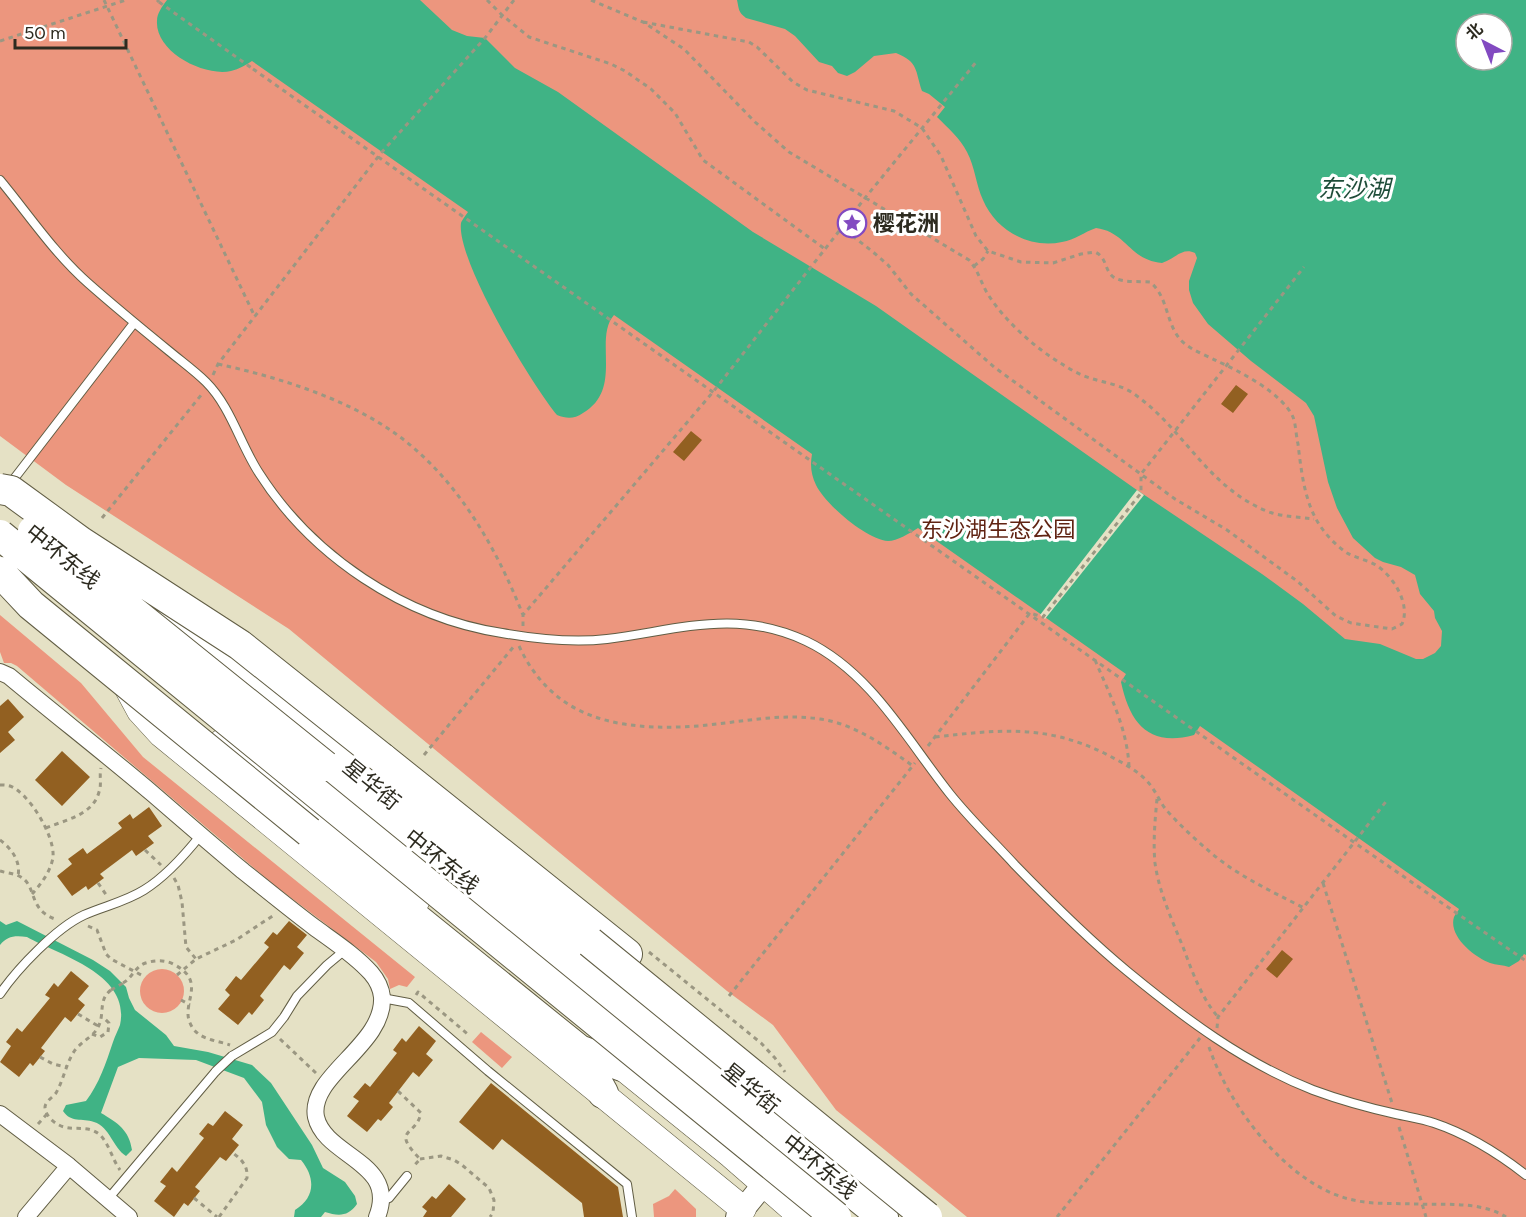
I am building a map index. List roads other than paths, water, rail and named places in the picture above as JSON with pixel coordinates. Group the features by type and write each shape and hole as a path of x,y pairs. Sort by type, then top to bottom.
{"highway":[{"path":"0,496 11,491 81,542 240,645 749,1053 778,1090 806,1132"},
{"name":"中环东线","path":"0,496 884,1217"},
{"name":"中环东线","path":"0,536 836,1217"},
{"path":"0,572 31,605 579,1050 622,1066"},
{"path":"314,738 360,755 927,1217"},
{"path":"579,1050 603,1093"}],"main road":[{"name":"星华街","path":"0,496 157,611 806,1132 908,1217"},
{"path":"0,560 731,1155 802,1217"},
{"path":"105,647 140,711 161,734 603,1093 740,1213 763,1185"}],"street":[{"path":"0,672 9,676 153,794 200,836 345,950 376,980 382,998 377,1022 320,1092 315,1110 324,1133 378,1183 379,1209"},
{"path":"0,1114 69,1166 129,1217"},
{"path":"26,1217 69,1166"}],"lane":[{"path":"0,180 68,264 209,385 229,414 257,470 278,501 302,528 339,561 377,587 467,626 523,636 573,641 608,639 690,624 744,623 780,631 809,642 854,675 878,698 949,793 1085,936 1216,1039 1273,1072 1314,1090 1451,1130 1487,1149 1526,1175"},
{"path":"0,496 134,323"},
{"path":"0,994 26,961 54,937 84,915 129,899 146,889 168,871 200,836"},
{"path":"108,1199 216,1071 240,1050 272,1032 312,979 345,950"},
{"path":"382,998 409,1003 627,1185 632,1217"},
{"path":"379,1209 407,1176"}],"water":[{"name":"东沙湖","path":"167,0 420,0 452,30 467,36 485,38 515,68 558,92 753,232 876,306 1134,488 1262,574 1345,639 1380,644 1416,659 1423,659 1435,653 1441,646 1442,631 1434,611 1420,594 1415,575 1401,567 1375,558 1353,538 1337,508 1328,482 1314,416 1306,403 1251,361 1208,324 1193,303 1189,281 1197,258 1195,253 1182,252 1162,263 1151,261 1135,252 1115,235 1096,228 1062,242 1038,243 1015,235 996,221 989,211 967,152 937,117 945,107 922,91 915,68 909,60 896,53 874,56 847,76 838,73 832,66 819,62 795,36 785,29 746,18 740,12 737,0 1526,0 1526,955 1524,954 1519,961 1509,967 1490,963 1477,956 1464,945 1455,931 1454,917 1459,909 1200,726 1194,735 1178,738 1165,738 1144,729 1130,710 1125,697 1121,682 1126,674 918,528 888,541 858,528 828,502 816,485 812,474 812,454 614,315 608,325 606,337 605,378 602,391 595,403 580,415 570,418 557,415 514,351 470,264 463,241 461,223 468,212 252,61 234,70 220,72 195,66 183,60 172,52 158,32 157,18"},
{"path":"0,921 6,925 17,921 110,971 126,987 135,1010 166,1035 174,1046 208,1052 252,1065 271,1083 312,1145 323,1168 345,1182 355,1196 357,1204 354,1208 342,1214 325,1212 321,1217 294,1217 295,1210 310,1194 311,1181 306,1167 301,1160 289,1159 277,1147 266,1125 262,1102 244,1078 196,1060 139,1058 118,1067 101,1113 117,1124 128,1137 132,1150 126,1156 104,1128 94,1122 73,1119 66,1115 63,1111 66,1105 86,1101 91,1094 120,1025 121,1007 115,992 104,980 74,960 27,937 12,937 0,945"}],"place":[{"name":"樱花洲","path":"852,223"}],"park label":[{"name":"东沙湖生态公园","path":"998,529"}]}
